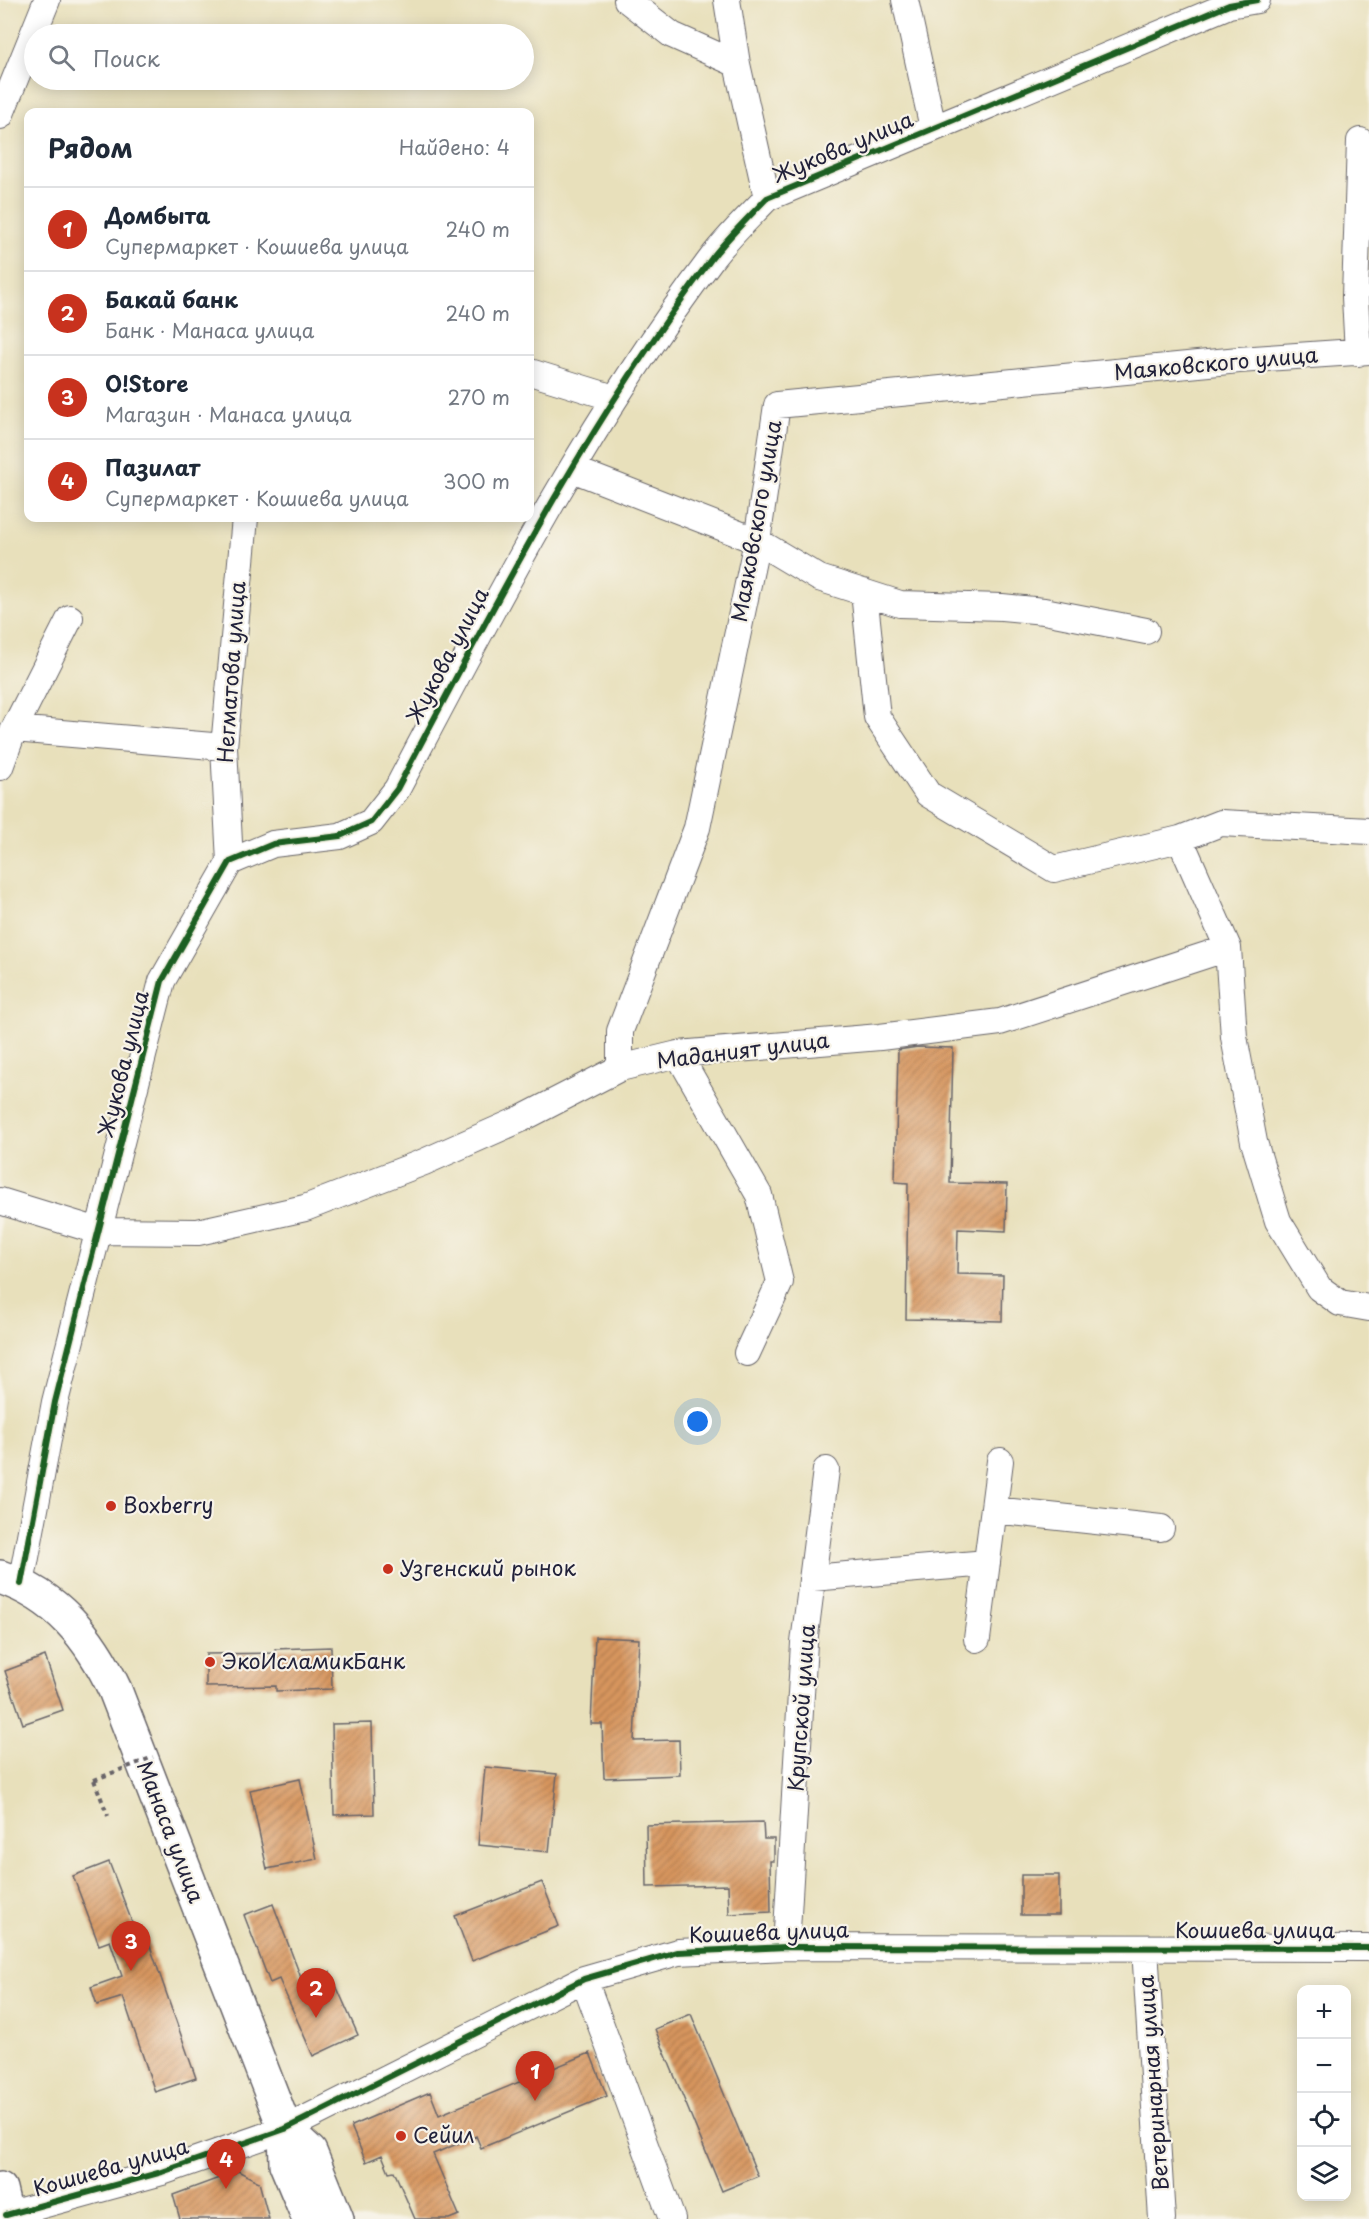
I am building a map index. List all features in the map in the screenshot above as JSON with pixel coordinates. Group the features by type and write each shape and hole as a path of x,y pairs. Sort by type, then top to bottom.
{"main road":[{"name":"Манаса улица","path":"11,1580 76,1625 99,1657 115,1689 285,2129 286,2164 309,2219"},
{"name":"Манаса улица","path":"285,2129 310,2152 337,2219"}],"street":[{"path":"37,24 47,0"},
{"path":"627,0 672,35 737,64"},
{"path":"727,0 737,64 766,198"},
{"path":"905,0 933,128"},
{"name":"Жукова улица","path":"11,1580 162,981 230,862 273,844 340,836 371,822 397,789 515,565 614,398 713,257 766,198 1229,5 1257,0"},
{"path":"0,116 24,57"},
{"path":"1360,141 1355,297 1364,352"},
{"name":"Маяковского улица","path":"620,1068 620,1031 697,828 758,541 777,405 1239,360 1364,352"},
{"path":"534,373 614,398"},
{"path":"572,469 758,541 819,578 900,604 1002,607 1044,612 1146,632"},
{"name":"Негматова улица","path":"230,862 224,747 244,522"},
{"path":"864,592 877,717 928,794 1054,869 1180,839 1221,824 1369,831"},
{"path":"0,767 14,729 70,618"},
{"path":"14,729 224,747"},
{"path":"1180,839 1228,948 1234,1037 1254,1142 1278,1221 1319,1288 1340,1303 1369,1308"},
{"name":"Маданият улица","path":"98,1231 198,1232 305,1208 489,1134 620,1068 678,1054 880,1037 1000,1022 1228,948"},
{"path":"678,1054 759,1195 780,1282 747,1353"},
{"path":"0,1201 98,1231"},
{"path":"977,1639 1000,1461"},
{"name":"Крупской улица","path":"786,1947 804,1643 826,1470"},
{"path":"994,1510 1161,1528"},
{"path":"812,1578 987,1563"},
{"name":"Кошиева улица","path":"5,2208 162,2172 285,2129 584,1979 678,1952 786,1947 1369,1948"},
{"name":"Ветеринарная улица","path":"1145,1948 1162,2219"},
{"path":"584,1979 672,2219"}],"path":[{"path":"108,1816 94,1780 153,1757"}],"building":[{"path":"918,1047 953,1048 950,1183 1007,1184 1006,1231 958,1229 957,1274 1003,1275 1002,1321 906,1319 908,1183 895,1182 898,1050"},
{"path":"595,1637 639,1639 634,1741 679,1740 680,1775 604,1778 602,1724 591,1724"},
{"path":"331,1647 332,1689 276,1691 276,1686 206,1687 206,1654 275,1653 275,1649"},
{"path":"45,1656 63,1710 23,1724 5,1671"},
{"path":"372,1723 374,1814 334,1815 332,1724"},
{"path":"485,1767 557,1774 549,1852 478,1845"},
{"path":"300,1779 317,1859 267,1869 250,1790"},
{"path":"763,1822 764,1839 774,1839 774,1861 770,1861 771,1912 729,1914 728,1885 647,1887 646,1825"},
{"path":"109,1862 137,1935 145,1932 196,2078 155,2092 123,1997 97,2005 91,1987 122,1976 110,1941 99,1945 73,1876"},
{"path":"1021,1875 1059,1875 1059,1915 1021,1915"},
{"path":"542,1882 559,1926 472,1961 455,1916"},
{"path":"273,1904 303,1983 330,1972 358,2035 313,2056 279,1979 270,1983 244,1915"},
{"path":"691,2014 758,2176 722,2191 655,2029"},
{"path":"590,2053 607,2096 481,2148 476,2136 433,2154 459,2215 449,2219 415,2219 394,2171 389,2172 382,2155 366,2162 351,2126 430,2092 439,2115"},
{"path":"238,2171 259,2182 269,2219 180,2219 173,2195"}],"cycle path":[{"path":"21,1584 55,1402 162,981 230,862 273,844 340,836 371,822 397,789 544,517 624,385 712,258 767,198 1229,5 1257,0"},
{"path":"6,2215 162,2172 285,2129 584,1979 678,1952 786,1947 1369,1948"}],"place":[{"name":"Boxberry","path":"111,1506"},
{"name":"Узгенский рынок","path":"388,1569"},
{"name":"ЭкоИсламикБанк","path":"210,1662"},
{"name":"O!Store","path":"131,1971"},
{"name":"Бакай банк","path":"316,2018"},
{"name":"Домбыта","path":"535,2101"},
{"name":"Сейил","path":"401,2136"},
{"name":"Пазилат","path":"226,2189"}]}
